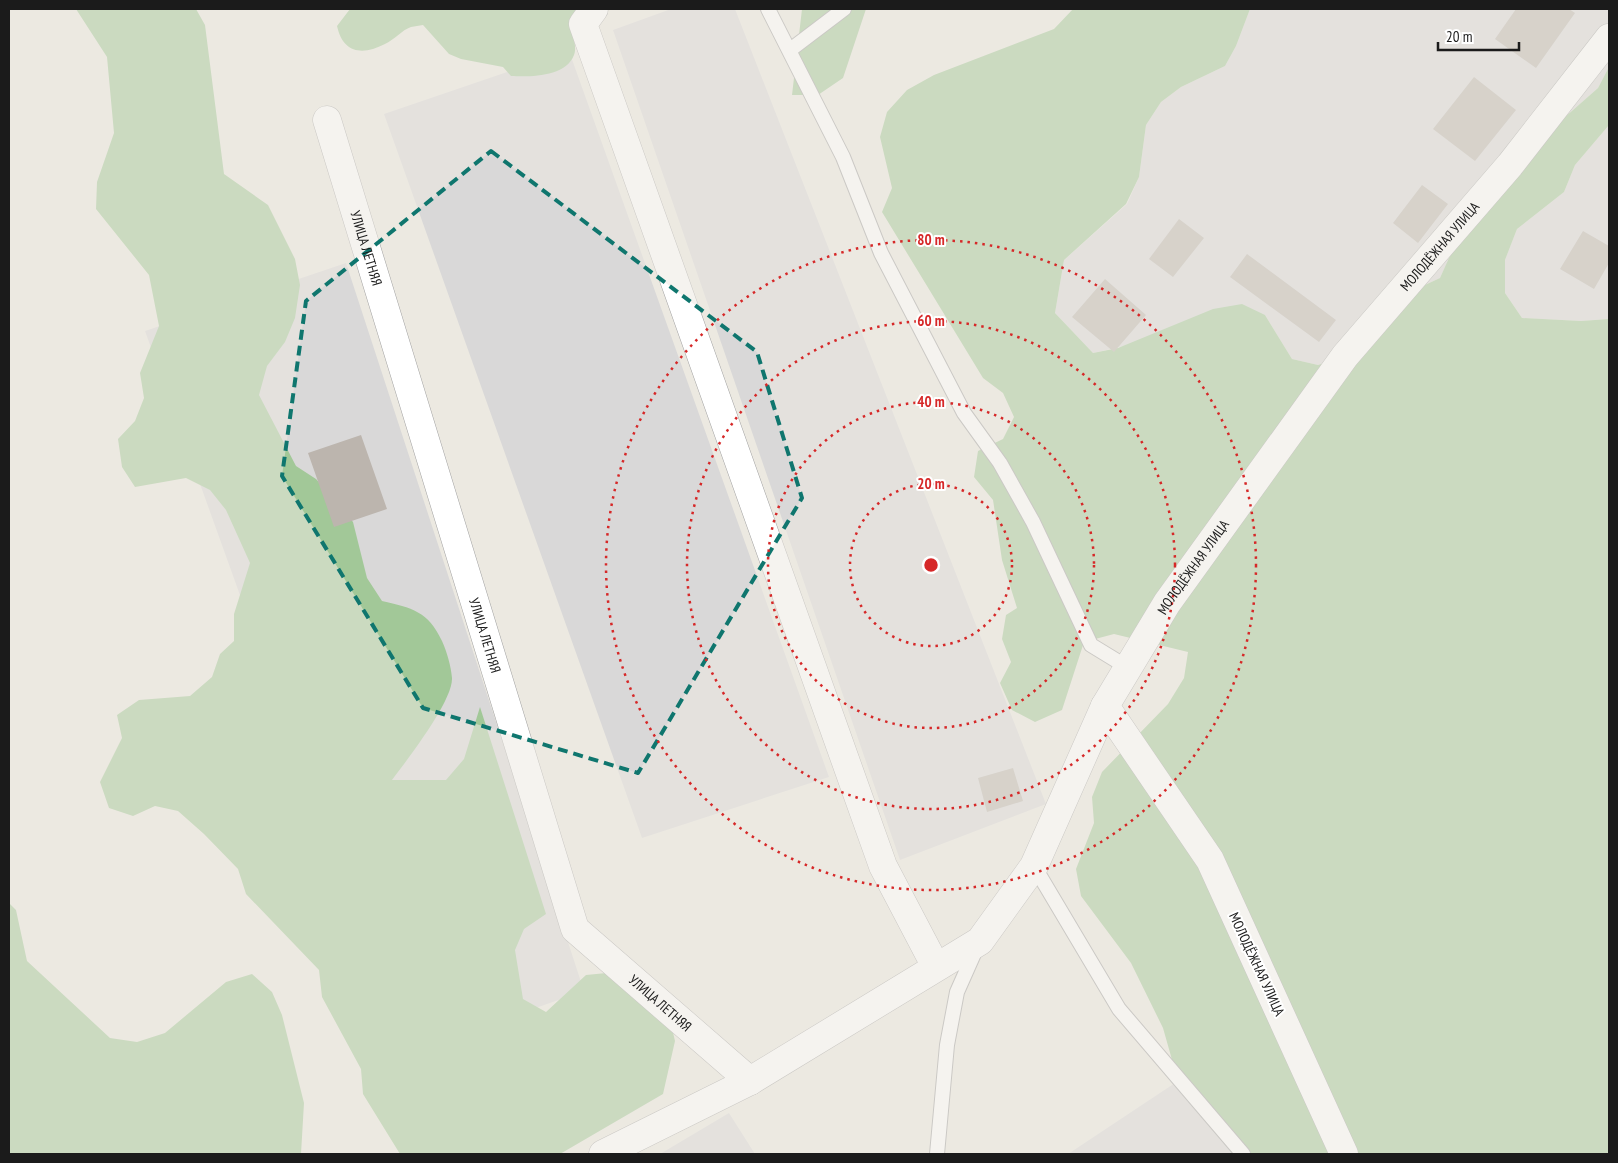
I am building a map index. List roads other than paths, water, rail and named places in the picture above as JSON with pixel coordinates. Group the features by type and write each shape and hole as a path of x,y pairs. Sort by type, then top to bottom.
{"street":[{"path":"594,9 583,24 883,866 936,967"},
{"name":"МОЛОДЁЖНАЯ УЛИЦА","path":"1344,1154 1210,860 1105,706 1167,603 1345,356 1510,165 1609,38"},
{"name":"УЛИЦА ЛЕТНЯЯ","path":"327,120 574,928 750,1081"},
{"path":"603,1154 750,1081 980,941 1034,866 1105,706"}],"lane":[{"path":"768,9 843,157 881,253 964,413 1000,463 1033,522 1092,645 1127,667"},
{"path":"790,50 844,9"},
{"path":"1034,866 1119,1009 1242,1154"},
{"path":"937,1154 947,1045 957,992 980,941"}]}
